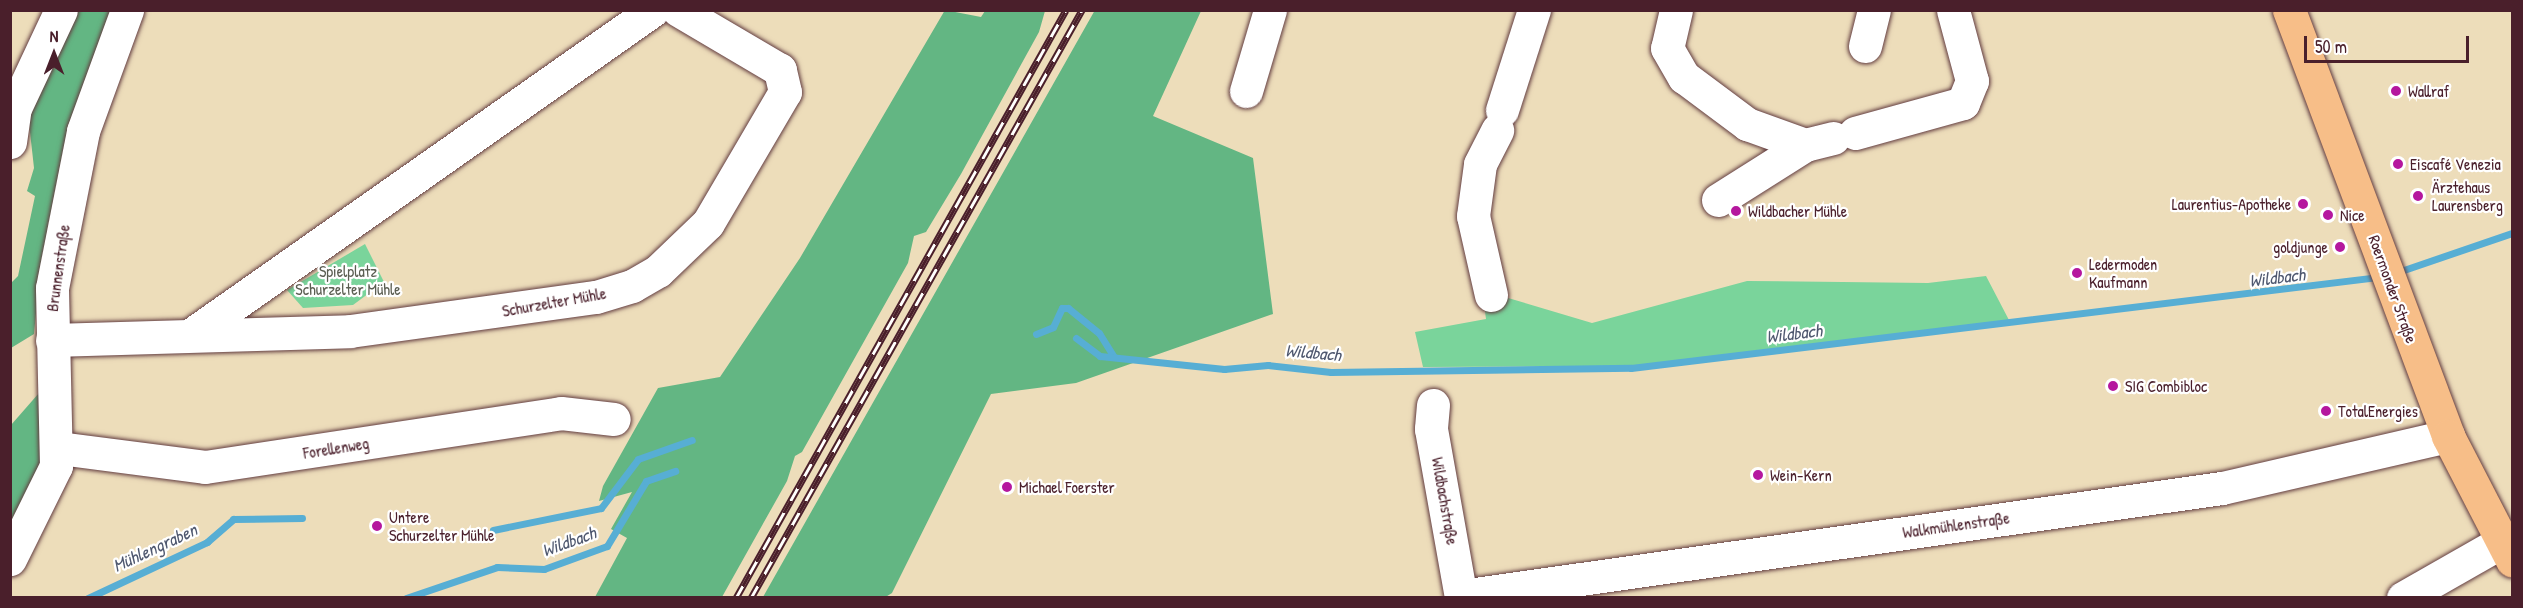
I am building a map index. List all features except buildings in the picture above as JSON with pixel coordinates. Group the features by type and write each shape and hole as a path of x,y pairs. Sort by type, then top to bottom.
{"main road":[{"name":"Roermonder Straße","path":"2289,10 2448,436 2507,551"}],"street":[{"path":"10,142 15,108 61,10"},
{"name":"Brunnenstraße","path":"10,559 47,492 59,447 52,340 52,288 83,131 127,10"},
{"path":"192,334 652,10"},
{"name":"Schurzelter Mühle","path":"52,340 350,331 489,314 596,297 658,271 708,223 785,92 780,70 678,10"},
{"path":"1246,91 1270,10"},
{"path":"1491,295 1473,216 1480,164 1499,120 1534,10"},
{"path":"1676,10 1667,48 1684,77 1747,124 1831,139"},
{"path":"1865,46 1874,10"},
{"path":"1718,200 1831,139 1963,103 1972,81 1953,10"},
{"name":"Wildbachstraße","path":"1433,405 1431,429 1461,597"},
{"name":"Forellenweg","path":"59,447 205,467 561,413 614,420"},
{"name":"Walkmühlenstraße","path":"1461,597 2222,488 2448,436"},
{"path":"2403,597 2507,551"}],"green space":[{"path":"945,10 981,17 985,11 1045,11 1039,32 961,174 926,232 914,236 908,263 802,452 795,456 787,481 722,597 595,597 627,538 611,529 632,492 599,501 603,486 658,388 720,377 800,258"},
{"path":"1095,10 1201,11 1153,116 1253,158 1273,314 1076,383 991,394 892,593 884,598 763,597"},
{"path":"68,11 114,11 38,292 34,334 11,348 11,283 18,276 35,196 27,191 34,168 27,105"},
{"name":"Spielplatz Schurzelter Mühle","path":"365,244 384,282 353,305 303,308 287,290"},
{"path":"1986,276 2010,322 1630,366 1423,367 1415,332 1486,319 1483,297 1498,295 1592,323 1747,281 1928,283"},
{"path":"39,393 41,463 11,528 11,425"}],"waterway":[{"name":"Wildbach","path":"2395,273 2512,233"},
{"name":"Wildbach","path":"1076,338 1100,356 1224,369 1268,365 1331,372 1631,368 2379,277"},
{"name":"Mühlengraben","path":"1036,334 1053,327 1062,308 1068,308 1099,333 1114,357"},
{"name":"Mühlengraben","path":"493,530 601,508 638,459 692,440"},
{"name":"Wildbach","path":"406,598 497,567 544,569 607,546 646,481 675,471"},
{"name":"Mühlengraben","path":"88,598 207,542 233,519 302,518"}],"railway":[{"path":"736,598 1066,10"},
{"path":"751,598 1082,10"}],"place":[{"name":"Wallraf","path":"2396,91"},
{"name":"Eiscafé Venezia","path":"2398,164"},
{"name":"Ärztehaus Laurensberg","path":"2418,196"},
{"name":"Laurentius-Apotheke","path":"2303,204"},
{"name":"Wildbacher Mühle","path":"1736,211"},
{"name":"Nice","path":"2328,215"},
{"name":"goldjunge","path":"2340,247"},
{"name":"Ledermoden Kaufmann","path":"2077,273"},
{"name":"SIG Combibloc","path":"2113,386"},
{"name":"TotalEnergies","path":"2326,411"},
{"name":"Wein-Kern","path":"1758,475"},
{"name":"Michael Foerster","path":"1007,487"},
{"name":"Untere Schurzelter Mühle","path":"377,526"}]}
